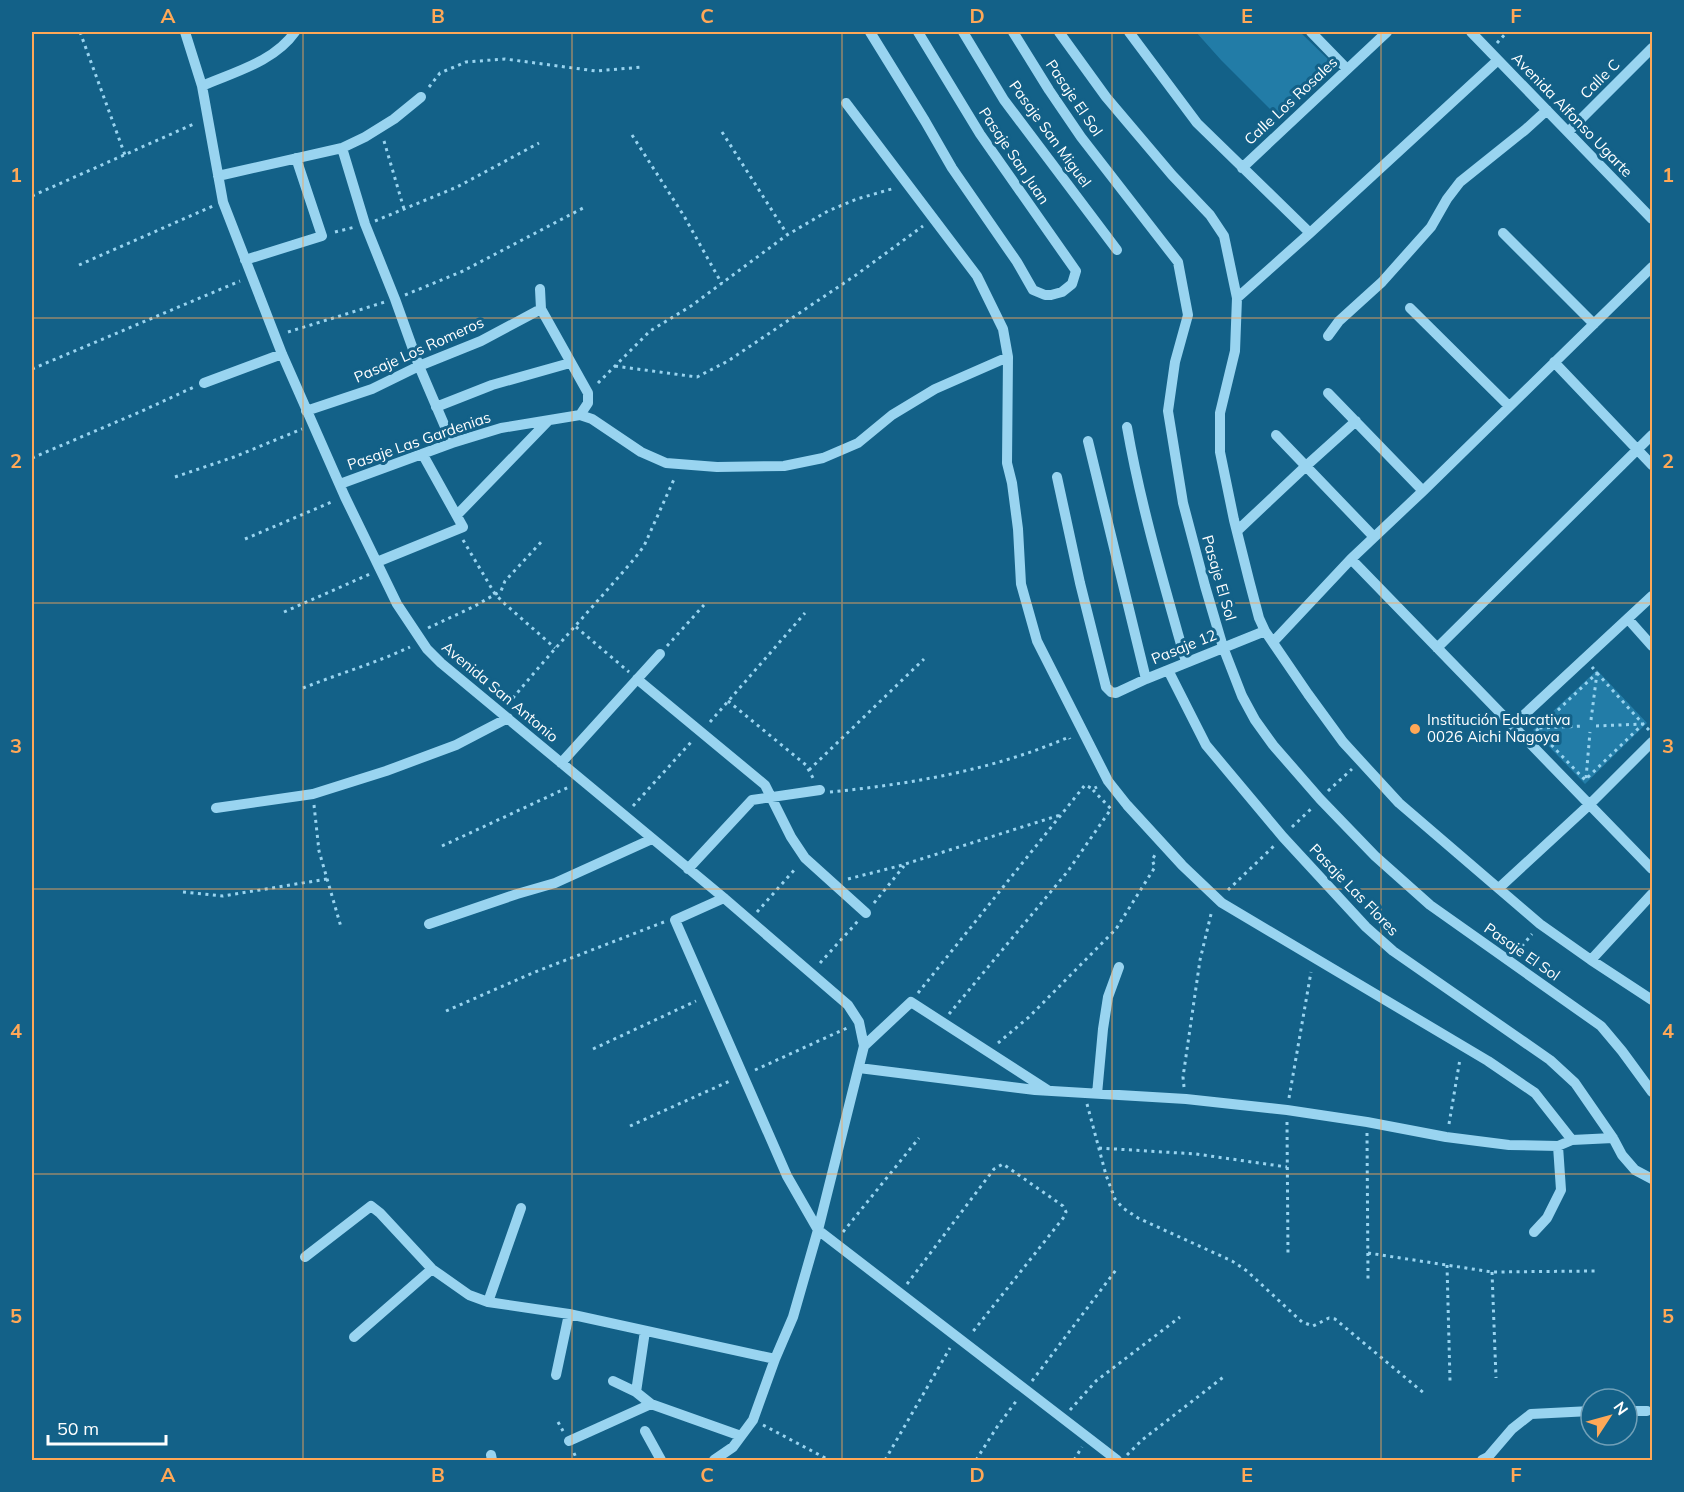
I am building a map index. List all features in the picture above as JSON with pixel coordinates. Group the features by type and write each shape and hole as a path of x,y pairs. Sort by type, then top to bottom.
{"street":[{"name":"Avenida San Antonio","path":"185,32 202,86 223,202 274,336 312,425 378,566 397,604 418,637 441,663 724,898 848,1005 859,1022 864,1046"},
{"path":"202,86 264,59 283,46 295,32"},
{"name":"Pasaje San Juan","path":"870,32 952,168 1034,290 1045,295 1062,292 1072,284 1076,271 980,134 918,32"},
{"name":"Pasaje San Miguel","path":"963,32 1010,108 1117,250"},
{"name":"Pasaje El Sol","path":"1013,32 1081,137 1178,262 1188,315 1175,362 1168,411 1183,503 1223,647 1242,696 1256,720 1273,745 1320,799 1375,856 1430,905 1601,1026 1653,1092"},
{"path":"1059,32 1106,97 1172,175 1210,215 1224,236 1238,298 1235,351 1220,413 1220,452 1237,531 1259,618 1265,631 1308,694 1360,762 1399,803 1540,924 1653,1000"},
{"path":"1129,32 1191,117 1310,233"},
{"path":"1311,32 1347,69"},
{"name":"Calle Los Rosales","path":"1242,168 1387,32"},
{"name":"Avenida Alfonso Ugarte","path":"1471,32 1653,219"},
{"name":"Calle C","path":"1568,132 1653,48"},
{"path":"1238,298 1498,60"},
{"path":"218,176 342,147 380,128 422,97"},
{"path":"846,103 977,276 1003,329 1008,357 1007,463 1018,529 1021,584 1037,641 1108,781 1182,865 1222,903 1488,1061 1535,1093 1572,1140"},
{"path":"1328,336 1339,321 1382,282 1431,227 1460,182 1525,130 1546,110"},
{"path":"342,147 365,224 419,366 452,443"},
{"path":"245,260 322,236 296,158"},
{"path":"1503,233 1594,324"},
{"path":"1273,642 1374,537 1653,267"},
{"path":"540,289 541,309 588,393 588,403 580,415 592,419 641,452 666,463 717,467 784,466 823,458 858,443 892,415 935,389 1008,357"},
{"path":"1410,308 1509,406"},
{"name":"Pasaje Los Romeros","path":"306,411 372,389 419,366 481,341 541,309"},
{"path":"204,382 282,354"},
{"path":"1554,362 1653,465"},
{"path":"436,407 492,385 570,363"},
{"path":"1328,393 1423,491"},
{"name":"Pasaje Las Gardenias","path":"340,484 452,443 501,428 580,415"},
{"path":"457,515 548,421"},
{"path":"1237,531 1356,421"},
{"path":"1127,427 1146,519 1186,662"},
{"path":"1276,435 1374,537"},
{"path":"1437,648 1653,435"},
{"path":"1088,441 1146,679"},
{"path":"378,566 460,530 463,525 423,454"},
{"name":"Pasaje 12","path":"1057,477 1106,687 1111,692 1116,693 1265,631"},
{"path":"1351,560 1653,869"},
{"path":"1512,726 1653,597"},
{"path":"1628,619 1653,646"},
{"path":"561,763 660,654"},
{"name":"Pasaje Las Flores","path":"1168,670 1206,745 1282,837 1366,927 1393,951 1550,1060 1575,1083 1622,1155 1635,1170 1653,1179"},
{"path":"637,679 765,785 791,837 805,858 866,913"},
{"path":"216,808 313,794 386,771 456,745 504,715"},
{"path":"1498,888 1589,805 1653,742"},
{"path":"688,869 752,800 820,790"},
{"path":"429,924 555,883 651,839"},
{"path":"1591,960 1653,894"},
{"path":"724,898 675,920 787,1176 818,1230 1117,1461"},
{"path":"1097,1094 1108,997 1119,967"},
{"path":"714,1461 733,1447 753,1420 793,1317 818,1230 864,1046 911,1002 1049,1091"},
{"path":"859,1068 1049,1091 1186,1100 1287,1110 1446,1137 1509,1145 1558,1146 1572,1140 1613,1138"},
{"path":"1534,1232 1547,1218 1561,1190 1558,1146"},
{"path":"305,1257 371,1206 432,1269 469,1295 488,1302 569,1314 776,1359"},
{"path":"488,1302 521,1208"},
{"path":"354,1337 432,1269"},
{"path":"556,1375 569,1314"},
{"path":"636,1392 645,1331"},
{"path":"613,1381 636,1392 651,1404 741,1436"},
{"path":"569,1441 651,1404"},
{"path":"1639,1411 1647,1411"},
{"path":"1482,1461 1512,1429 1531,1414 1579,1412"},
{"path":"645,1431 661,1461"}],"path":[{"path":"80,32 125,155"},
{"path":"422,97 440,73 466,62 505,59 596,71 643,67"},
{"path":"32,196 208,118"},
{"path":"380,128 404,209"},
{"path":"722,132 787,235"},
{"path":"632,135 684,216 722,284"},
{"path":"322,236 365,224 457,187 539,143"},
{"path":"588,393 650,331 691,306 787,235 857,199 908,184"},
{"path":"79,265 223,202"},
{"path":"274,336 395,299 463,271 585,207"},
{"path":"615,366 697,377 728,361 856,275 934,219"},
{"path":"32,369 251,276"},
{"path":"32,458 204,382"},
{"path":"175,477 234,457 312,425"},
{"path":"504,715 555,648 576,627 644,546 681,464"},
{"path":"245,539 345,497"},
{"path":"460,530 495,594 555,648"},
{"path":"303,688 383,659 501,591 505,581 544,539"},
{"path":"284,612 378,566"},
{"path":"660,654 704,605"},
{"path":"624,816 805,613"},
{"path":"576,627 637,679"},
{"path":"809,770 924,659"},
{"path":"1585,659 1653,733"},
{"path":"1591,720 1597,673"},
{"path":"1539,728 1597,673"},
{"path":"728,701 806,765 820,790 827,793 884,787 943,777 1038,750 1069,737 1071,740 1083,733"},
{"path":"1525,714 1539,728 1537,730 1585,780"},
{"path":"1596,726 1643,724"},
{"path":"1585,780 1643,724"},
{"path":"1539,728 1584,726"},
{"path":"1585,780 1590,732"},
{"path":"442,846 582,781"},
{"path":"1093,789 1108,781"},
{"path":"911,1002 1085,785 1093,789 1111,809 1068,871 943,1022"},
{"path":"313,794 320,851 341,927"},
{"path":"832,883 899,866 1061,815"},
{"path":"988,1052 1029,1017 1116,929 1155,867 1152,860 1162,843"},
{"path":"749,920 805,858"},
{"path":"183,892 223,896 327,879"},
{"path":"1186,1100 1183,1077 1200,960 1215,897"},
{"path":"446,1011 535,972 675,920"},
{"path":"1501,957 1518,959 1517,952 1540,924"},
{"path":"1288,1257 1287,1110 1314,958"},
{"path":"593,1049 708,995"},
{"path":"1446,1137 1462,1047"},
{"path":"1084,1093 1106,1175 1115,1199 1123,1208 1138,1218 1232,1261 1247,1271 1302,1322 1313,1326 1329,1318 1335,1319 1425,1394"},
{"path":"1366,1122 1368,1279"},
{"path":"835,1242 919,1138"},
{"path":"1099,1148 1196,1154 1287,1167"},
{"path":"885,1461 961,1339 1064,1217 1066,1212 1063,1206 1003,1164 994,1169 900,1292"},
{"path":"1368,1253 1492,1272 1595,1271"},
{"path":"1447,1264 1450,1381"},
{"path":"976,1461 997,1427 1116,1270"},
{"path":"1492,1272 1496,1378"},
{"path":"1062,1418 1096,1381 1180,1317"},
{"path":"1122,1461 1142,1440 1226,1375"},
{"path":"753,1420 829,1461"}],"shaded area":[{"path":"1196,32 1300,32 1335,66 1280,119"},
{"path":"1597,670 1647,723 1585,784 1533,730"}],"place":[{"name":"Institución Educativa 0026 Aichi Nagoya","path":"1415,729"}]}
